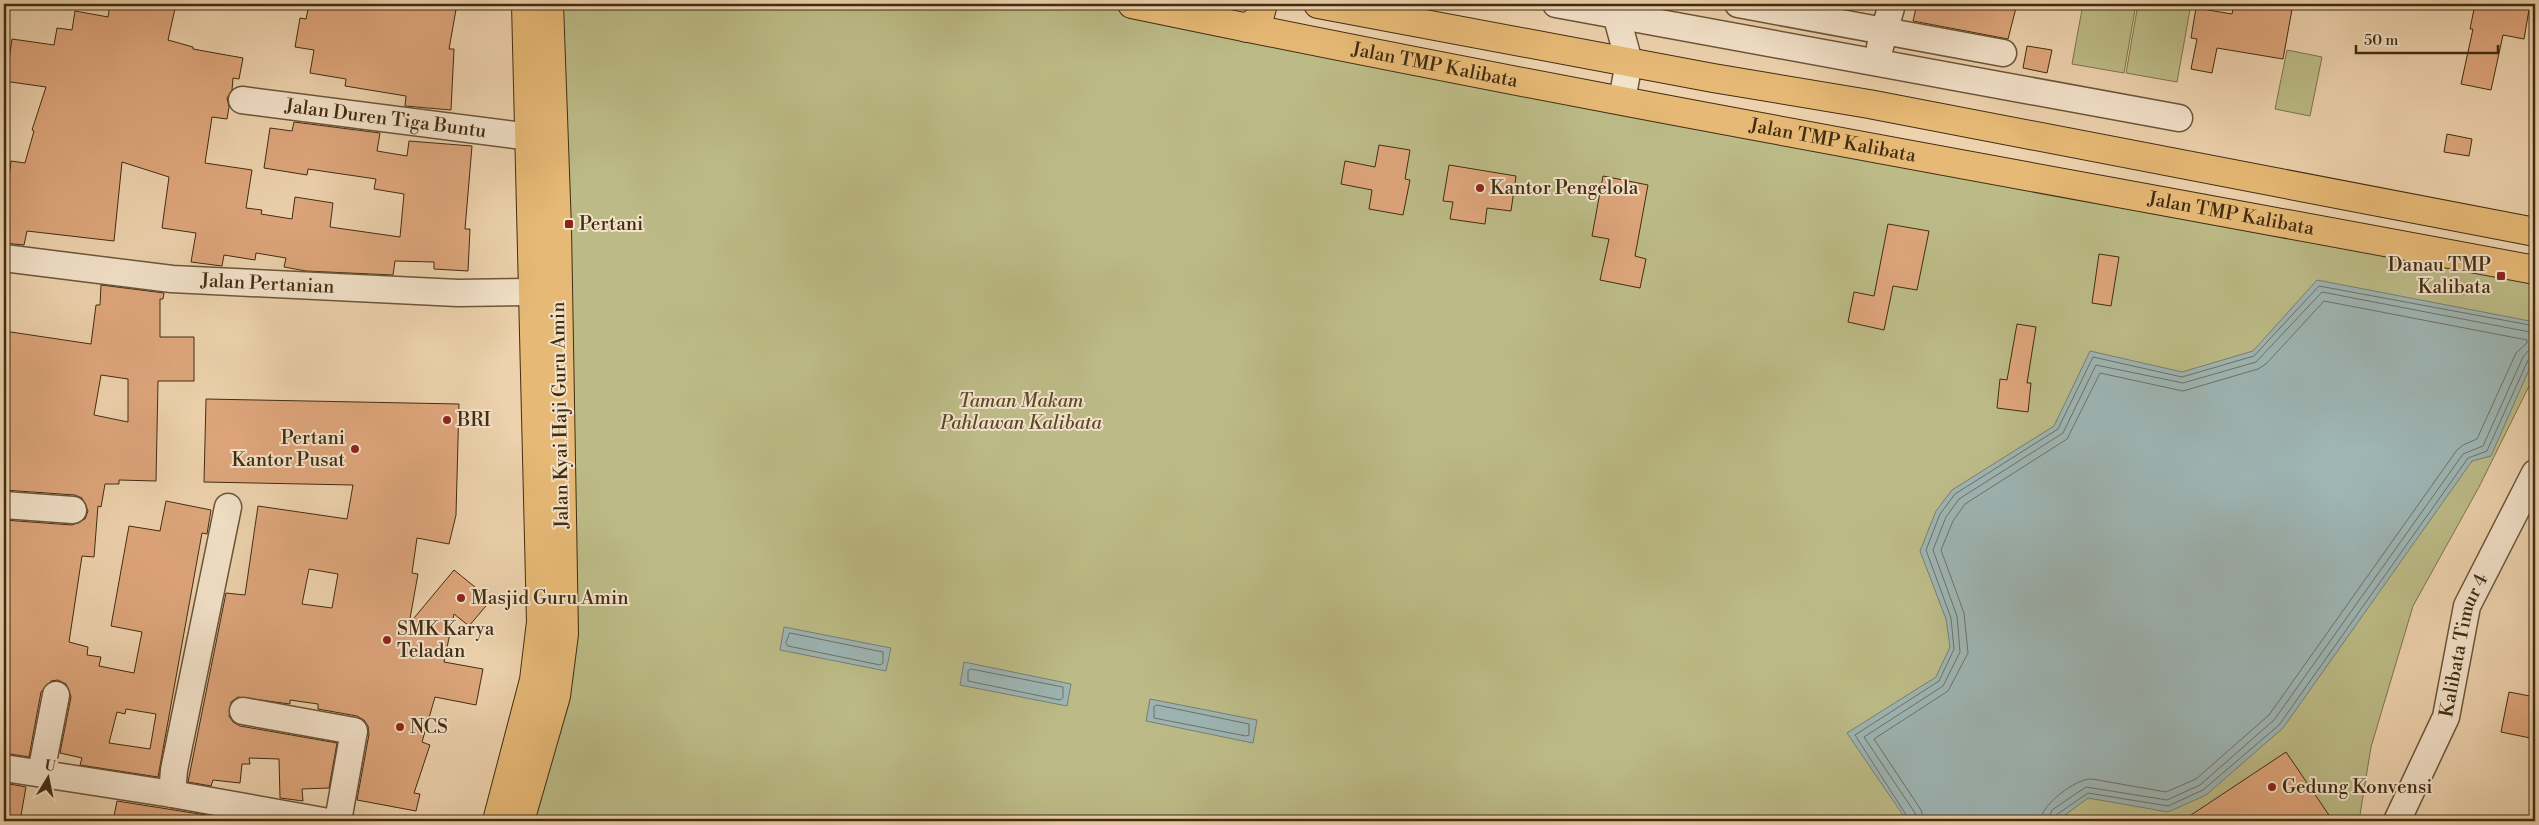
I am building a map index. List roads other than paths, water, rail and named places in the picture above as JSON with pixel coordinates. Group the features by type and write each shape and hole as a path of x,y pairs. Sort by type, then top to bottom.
{"main road":[{"name":"Jalan Kyai Haji Guru Amin","path":"496,821 534,680 540,622 514,292 514,134 526,4"},
{"name":"Jalan Kyai Haji Guru Amin","path":"520,821 556,696 564,634 557,228 549,4"},
{"name":"Jalan TMP Kalibata","path":"1132,4 1622,100 2535,270"},
{"path":"1247,28 1259,19 1263,4"},
{"name":"Jalan TMP Kalibata","path":"1318,4 1713,78 1832,98 2535,232"},
{"path":"1831,139 1819,126 1818,119 1822,106 1832,98"}],"street":[{"path":"1556,4 1617,9 1877,62 2179,118"},
{"path":"1738,4 2003,53"},
{"path":"1877,62 1883,32 1892,4"},
{"path":"1617,9 1629,62 1622,100"},
{"name":"Jalan Duren Tiga Buntu","path":"242,100 514,134"},
{"name":"Jalan Pertanian","path":"4,258 172,279 458,293 514,292"},
{"name":"Kalibata Timur 4","path":"2397,821 2446,717 2467,606 2535,473"},
{"path":"4,506 73,510"},
{"path":"172,794 174,770 228,507"},
{"path":"41,773 56,695"},
{"path":"243,711 354,731 338,821"},
{"path":"4,768 172,794 323,821"}],"water":[{"path":"2317,280 2535,322 2535,356 2491,456 2472,461 2283,728 2206,795 2168,812 2088,798 2057,821 1907,821 1847,733 1936,677 1950,647 1946,619 1920,551 1936,511 1952,490 2054,426 2090,351 2182,372 2253,351"},
{"path":"784,627 891,648 886,671 780,650"},
{"path":"964,662 1071,684 1067,706 960,685"},
{"path":"1150,699 1257,720 1253,743 1146,721"}],"place":[{"name":"Kantor Pengelola","path":"1480,188"},
{"name":"Pertani","path":"569,224"},
{"name":"Danau TMP Kalibata","path":"2501,276"},
{"name":"BRI","path":"447,420"},
{"name":"Pertani Kantor Pusat","path":"355,449"},
{"name":"Masjid Guru Amin","path":"461,598"},
{"name":"SMK Karya Teladan","path":"387,640"},
{"name":"NCS","path":"400,727"},
{"name":"Gedung Konvensi","path":"2272,787"}],"park label":[{"name":"Taman Makam Pahlawan Kalibata","path":"1021,412"}]}
